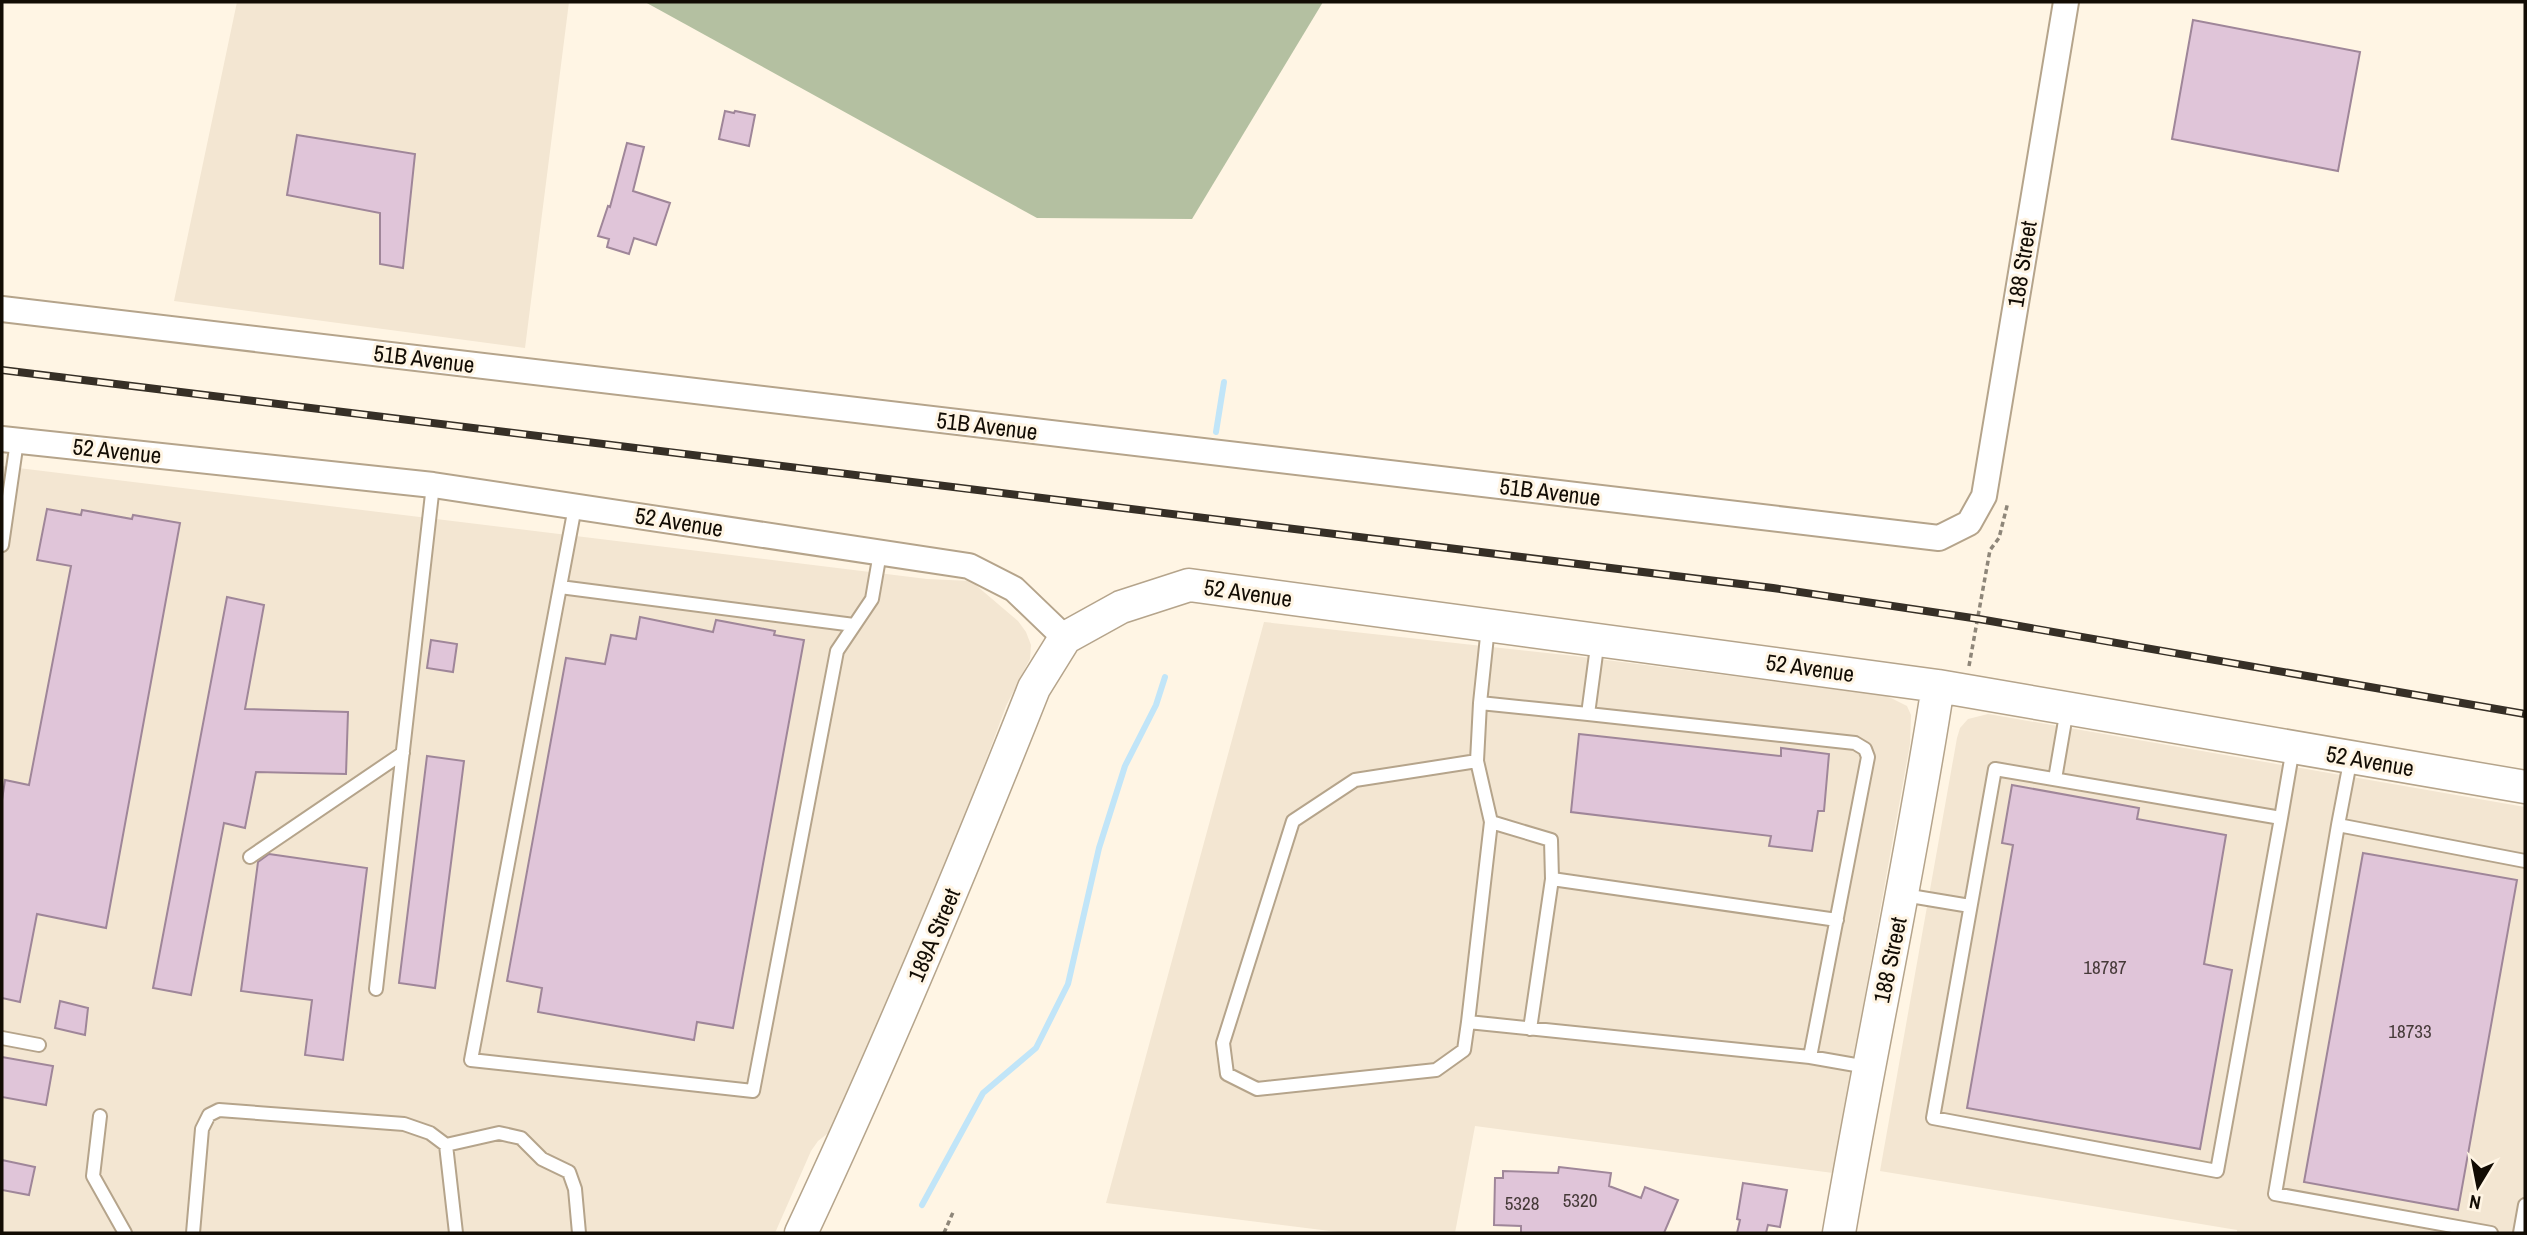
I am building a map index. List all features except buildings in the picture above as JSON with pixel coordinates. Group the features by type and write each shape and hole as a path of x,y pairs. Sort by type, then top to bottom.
{"street":[{"name":"188 Street","path":"1969,523 1984,496 2066,2"},
{"name":"51B Avenue","path":"2,309 1939,538 1969,523"},
{"name":"52 Avenue","path":"10,440 433,485 969,566 1014,589 1065,638 1121,607 1189,585 1938,686 2525,787"},
{"name":"189A Street","path":"801,1233 846,1139 956,884 1034,688 1065,638"},
{"name":"188 Street","path":"1839,1233 1868,1067 1904,895 1938,686"}],"lane":[{"path":"2,545 10,440"},
{"path":"376,989 433,485"},
{"path":"575,507 471,1060 753,1091 837,651 872,599 880,553"},
{"path":"560,587 853,625"},
{"path":"1478,761 1355,780 1293,821 1223,1044 1227,1074 1258,1089 1436,1070 1464,1050 1490,822 1478,761 1479,703 1489,626"},
{"path":"1588,714 1598,639"},
{"path":"1479,703 1855,744 1865,749 1868,757 1810,1057"},
{"path":"2055,779 2067,709"},
{"path":"2281,818 1995,769 1933,1118 2217,1171 2281,818 2293,748"},
{"path":"250,857 402,752"},
{"path":"2351,757 2274,1194 2491,1233"},
{"path":"1490,822 1551,840 1552,879 1530,1030"},
{"path":"2337,825 2525,861"},
{"path":"1552,879 1837,920"},
{"path":"1904,895 1970,906"},
{"path":"1468,1022 1810,1057 1868,1067"},
{"path":"2,1038 39,1045"},
{"path":"193,1233 202,1129 209,1115 219,1110 404,1124 430,1133 446,1144 499,1133 521,1138 542,1159 569,1172 575,1189 579,1233"},
{"path":"100,1116 93,1175 125,1233"},
{"path":"446,1144 456,1233"},
{"path":"2520,1233 2525,1205"}],"path":[{"path":"1969,668 1990,550 1999,538 2009,497"},
{"path":"944,1233 954,1210"}],"shaded area":[{"path":"237,2 569,2 525,348 174,301"},
{"path":"2,466 927,579 971,581 1018,621 1031,645 1030,659 1006,706 930,912 836,1127 818,1141 811,1151 775,1233 2,1233"},
{"path":"1264,622 1575,656 1887,696 1907,706 1911,715 1910,744 1833,1173 1475,1126 1455,1233 1346,1233 1106,1203"},
{"path":"1988,714 2525,807 2525,1233 2237,1233 2237,1230 1880,1171 1957,738 1960,728 1968,719"}],"green space":[{"path":"645,2 1323,2 1192,219 1037,218"}],"waterway":[{"path":"1216,432 1224,382"},
{"path":"922,1205 983,1093 1036,1048 1068,984 1099,848 1125,766 1156,705 1165,677"}],"railway":[{"path":"2,370 1773,588 1979,619 2525,714"}]}
